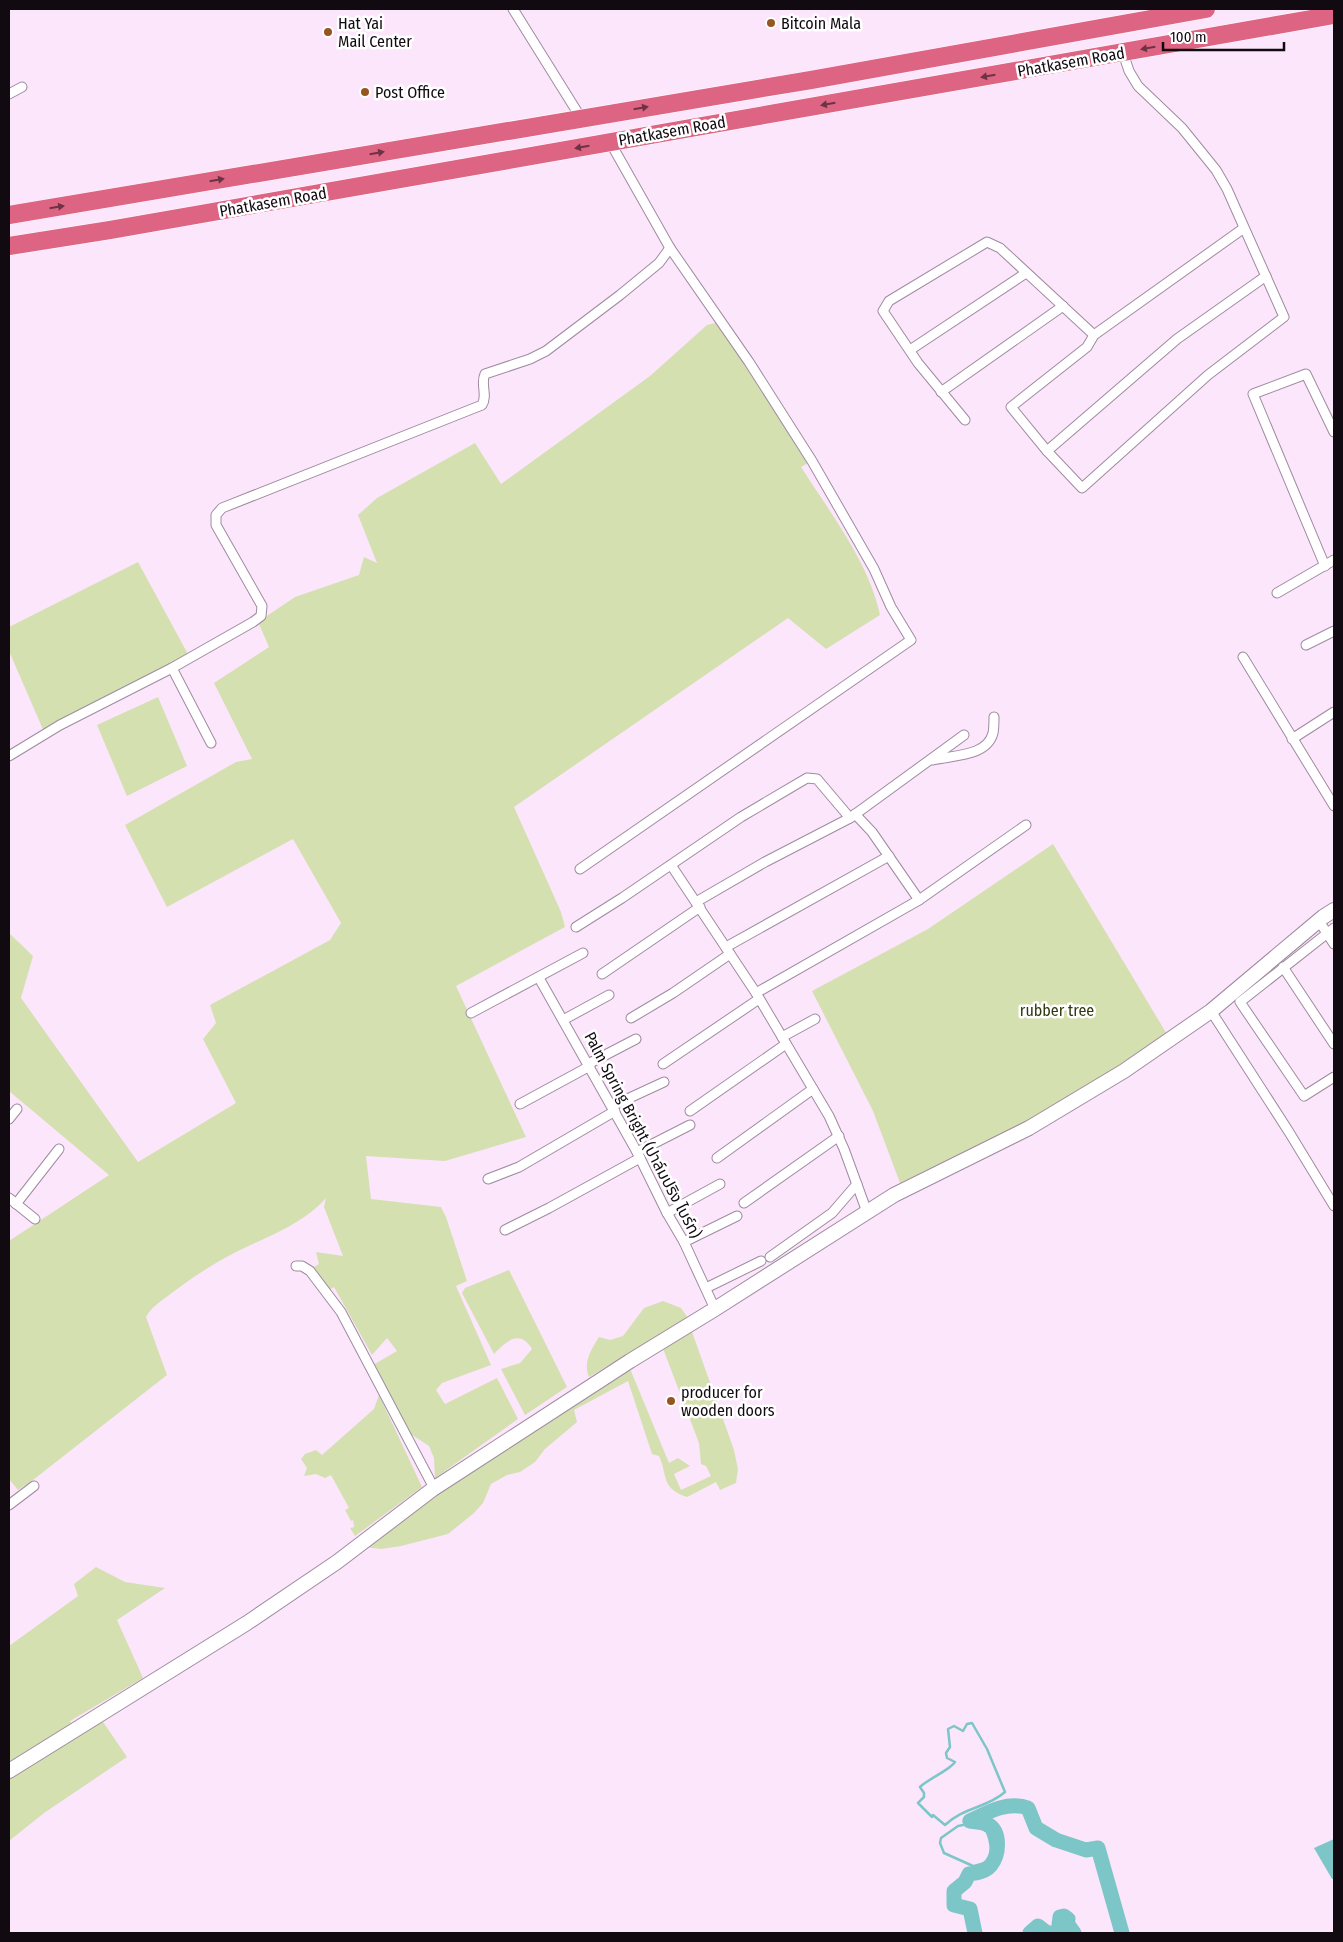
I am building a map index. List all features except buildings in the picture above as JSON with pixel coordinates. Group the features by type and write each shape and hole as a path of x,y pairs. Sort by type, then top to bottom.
{"highway":[{"name":"Phatkasem Road","path":"11,214 828,77 1206,9"},
{"name":"Phatkasem Road","path":"9,246 110,230 1334,15"}],"street":[{"path":"513,9 581,118"},
{"path":"1123,52 1129,71 1138,86 1182,128 1216,170 1228,189 1284,317 1208,375 1082,488 1047,451 1011,407 1087,347 1094,335 1244,228"},
{"path":"9,94 22,87"},
{"path":"580,869 911,640 891,606 874,569 812,461 749,362 670,248 610,142"},
{"path":"965,420 941,392 883,311 889,301 987,242 1000,248 1094,335"},
{"path":"9,756 60,725 172,668 261,616 262,606 216,525 216,515 222,508 482,405 485,400 483,379 485,374 530,359 546,351 659,263 670,248"},
{"path":"910,350 1026,273"},
{"path":"1047,451 1177,339 1266,276"},
{"path":"941,392 1063,306"},
{"path":"1326,566 1254,394 1306,374 1334,432"},
{"path":"1277,593 1334,560"},
{"path":"1306,645 1334,631"},
{"path":"1242,656 1334,806"},
{"path":"172,668 211,742"},
{"path":"1292,739 1334,712"},
{"path":"928,761 969,753 985,746 993,732 994,717"},
{"path":"602,974 698,905 766,862 852,816 964,735"},
{"path":"576,927 741,817 810,777 817,779 852,816 872,832 919,900"},
{"path":"663,1064 758,996 919,900 1026,825"},
{"path":"631,1018 673,993 728,950 889,856"},
{"path":"671,865 758,996 813,1089 839,1136 867,1212"},
{"path":"9,1771 247,1623 337,1562 434,1488 598,1381 894,1195 1028,1128 1124,1072 1211,1011 1334,910"},
{"path":"1319,921 1330,930 1334,944"},
{"path":"1330,930 1240,1002 1304,1096 1334,1076"},
{"path":"471,1013 583,953"},
{"path":"1284,967 1334,1044"},
{"name":"Palm Spring Bright (ปาล์มปริง ไบร์ท)","path":"539,978 614,1109 667,1213 684,1242 715,1309"},
{"path":"563,1020 608,995"},
{"path":"1211,1011 1334,1206"},
{"path":"690,1112 815,1019"},
{"path":"520,1104 636,1039"},
{"path":"488,1179 519,1167 614,1109 664,1082"},
{"path":"717,1158 813,1089"},
{"path":"9,1118 17,1109"},
{"path":"505,1230 549,1208 690,1125"},
{"path":"744,1203 839,1136"},
{"path":"35,1219 12,1201 59,1149"},
{"path":"667,1213 720,1184"},
{"path":"770,1257 832,1213 856,1184"},
{"path":"684,1242 737,1216"},
{"path":"706,1288 761,1261"},
{"path":"296,1266 302,1266 310,1271 341,1312 434,1488"},
{"path":"9,1505 34,1486"}],"green space":[{"path":"723,321 808,463 801,467 858,557 875,596 880,615 826,649 788,618 514,807 561,912 565,927 456,986 526,1137 445,1161 366,1156 371,1199 441,1207 467,1281 456,1286 491,1365 442,1383 436,1390 445,1404 497,1378 518,1419 435,1478 434,1458 429,1446 406,1431 373,1365 397,1351 387,1338 372,1355 334,1287 322,1294 307,1271 319,1264 316,1252 343,1256 324,1207 326,1198 296,1222 213,1265 155,1306 146,1317 167,1375 18,1490 9,1479 9,1241 109,1175 9,1091 9,933 33,956 21,998 138,1162 236,1103 203,1039 216,1023 210,1005 330,940 341,923 293,839 167,907 125,825 236,762 252,759 214,683 269,647 258,622 295,597 359,575 364,557 377,563 358,515 377,498 475,443 501,484 650,376 707,325"},
{"path":"138,562 190,658 45,734 9,651 9,627"},
{"path":"158,697 187,766 127,796 97,725"},
{"name":"rubber tree","path":"1053,844 1168,1036 1097,1083 1021,1125 900,1183 873,1111 812,991 928,929"},
{"path":"509,1270 567,1387 525,1415 501,1369 520,1363 532,1349 527,1343 518,1338 508,1341 494,1354 462,1293 465,1288"},
{"path":"663,1301 681,1308 688,1318 589,1377 587,1361 599,1337 610,1340 623,1336 644,1308"},
{"path":"691,1329 734,1450 738,1469 736,1483 720,1490 716,1482 687,1497 672,1489 666,1480 659,1456 652,1454 628,1381 574,1410 577,1422 545,1449 535,1462 520,1472 507,1475 491,1484 483,1503 474,1513 448,1534 401,1546 381,1549 365,1547 443,1488 627,1368 631,1371 669,1463 678,1458 690,1466 674,1474 681,1490 711,1476 706,1466 701,1464 699,1443 662,1346"},
{"path":"379,1395 422,1487 355,1536 350,1528 354,1527 353,1520 351,1521 345,1510 349,1508 331,1475 325,1478 316,1474 304,1476 307,1468 301,1459 305,1454 316,1450 322,1455 374,1409"},
{"path":"96,1567 125,1582 165,1588 117,1620 143,1678 70,1721 74,1730 99,1716 127,1757 44,1813 9,1841 9,1646 78,1596 74,1584"}],"shaded area":[{"path":"1334,1839 1334,1879 1332,1879 1314,1848"}],"waterway":[{"path":"972,1723 987,1749 1005,1792 991,1801 960,1814 945,1825 933,1815 932,1817 918,1803 924,1797 920,1787 955,1762 947,1758 946,1753 950,1747 948,1729 954,1726 963,1731 967,1724 972,1723"},
{"path":"970,1821 998,1808 1020,1806 1028,1808 1036,1828 1056,1840 1086,1850 1098,1848 1122,1933"},
{"path":"970,1821 989,1825 996,1833 998,1844 996,1856 991,1865 984,1871 969,1874 965,1882 954,1891 954,1905 970,1909 975,1933"},
{"path":"973,1823 987,1832 991,1847 990,1855 986,1862 973,1866 944,1853 940,1843 941,1838 958,1826 973,1823"},
{"path":"1064,1933 1059,1925 1060,1917 1064,1916 1068,1919 1067,1923 1074,1933"},
{"path":"1030,1933 1038,1926 1047,1933 1054,1933"}],"place":[{"name":"Bitcoin Mala","path":"771,23"},
{"name":"Hat Yai Mail Center","path":"328,32"},
{"name":"Post Office","path":"365,92"},
{"name":"producer for wooden doors","path":"671,1401"}]}
